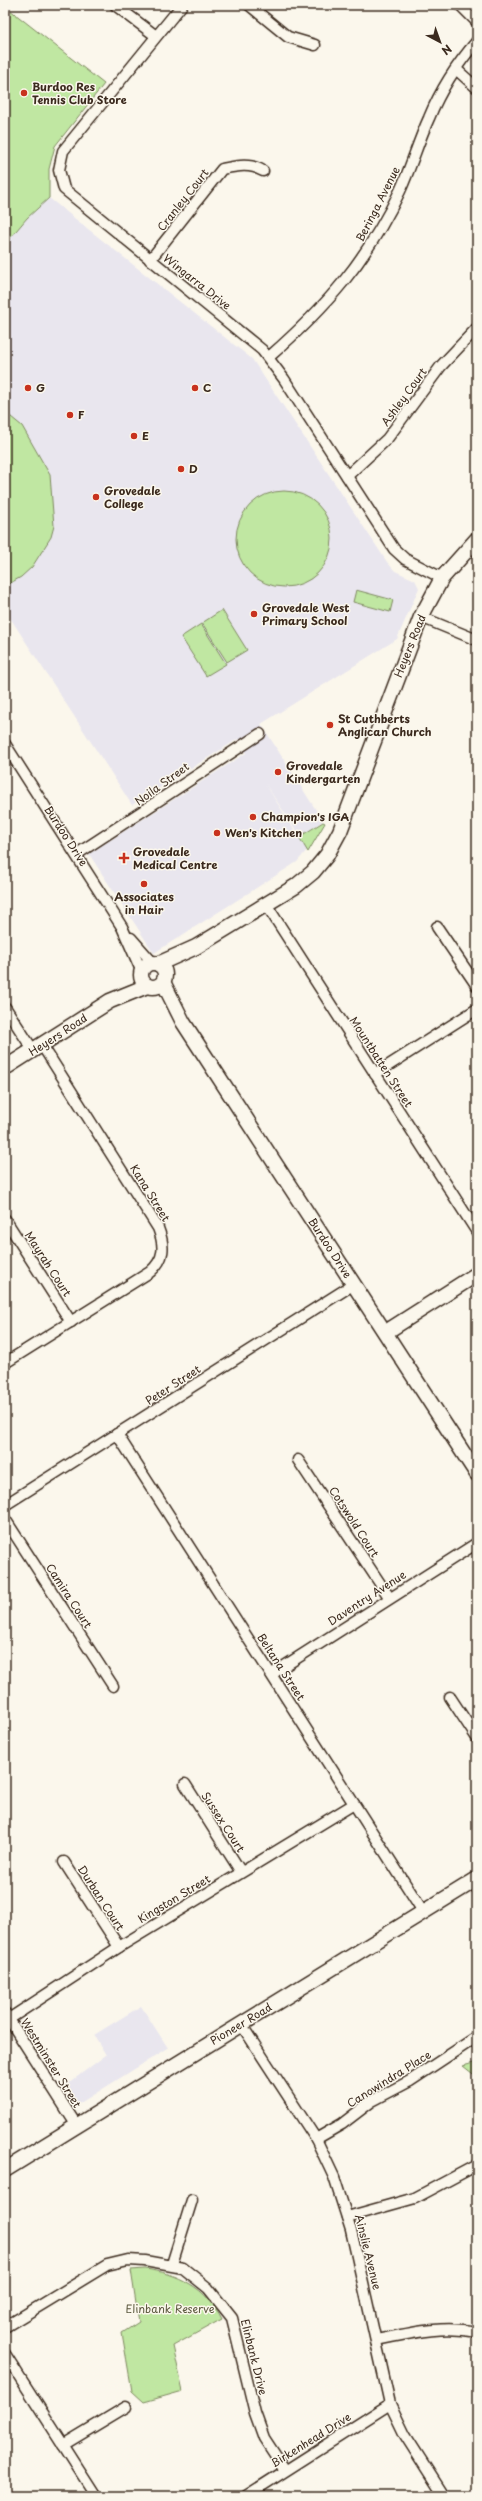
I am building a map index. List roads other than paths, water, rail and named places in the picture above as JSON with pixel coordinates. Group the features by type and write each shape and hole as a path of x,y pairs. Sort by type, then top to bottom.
{"street":[{"path":"115,5 156,36"},
{"name":"Wingarra Drive","path":"182,5 70,142 60,159 59,170 64,189 150,260 248,337 270,357 400,556 442,578"},
{"path":"249,5 288,37 316,45"},
{"path":"460,5 477,22"},
{"name":"Beringa Avenue","path":"270,357 311,320 341,287 370,247 400,192 440,93 477,41"},
{"path":"457,70 477,88"},
{"name":"Cranley Court","path":"150,260 222,169 240,165 256,166 263,171"},
{"name":"Ashley Court","path":"347,476 387,439 411,410 438,370 477,328"},
{"name":"Heyers Road","path":"5,1068 110,1001 153,976 196,946 268,903 308,867 322,851 364,764 421,617 442,578 477,539"},
{"path":"421,617 477,640"},
{"name":"Noila Street","path":"78,854 157,803 192,777 260,734"},
{"name":"Burdoo Drive","path":"5,744 78,854 153,976 477,1474"},
{"name":"Mountbatten Street","path":"268,903 375,1074 477,1232"},
{"path":"437,927 477,986"},
{"name":"Kana Street","path":"5,1007 37,1048 158,1228 163,1240 163,1254 158,1265 150,1272 5,1363"},
{"path":"375,1074 477,1009"},
{"name":"Mayrah Court","path":"5,1219 71,1322"},
{"path":"386,1332 477,1274"},
{"name":"Peter Street","path":"5,1505 354,1284"},
{"name":"Beltana Street","path":"117,1434 424,1912"},
{"name":"Cotswold Court","path":"298,1460 389,1598"},
{"name":"Camira Court","path":"5,1519 113,1686"},
{"name":"Daventry Avenue","path":"272,1674 477,1542"},
{"path":"450,1697 477,1738"},
{"name":"Sussex Court","path":"185,1784 242,1872"},
{"name":"Kingston Street","path":"7,2016 354,1804"},
{"name":"Durban Court","path":"64,1862 119,1947"},
{"name":"Pioneer Road","path":"5,2170 477,1879"},
{"name":"Westminster Street","path":"7,2016 77,2126"},
{"name":"Ainslie Avenue","path":"241,2024 316,2139 334,2177 346,2216 377,2340 381,2371 390,2404 405,2435 444,2496"},
{"name":"Canowindra Place","path":"316,2139 342,2124 372,2102 410,2081 475,2038"},
{"path":"346,2216 415,2198 477,2165"},
{"path":"172,2264 192,2200"},
{"name":"Elinbank Drive","path":"5,2327 107,2265 128,2260 172,2264 194,2275 208,2288 232,2318 255,2414 264,2438 285,2470"},
{"path":"377,2340 436,2329 461,2329 477,2332"},
{"path":"5,2354 96,2496"},
{"name":"Birkenhead Drive","path":"246,2496 390,2404"},
{"path":"63,2445 126,2407"}],"place":[{"name":"Burdoo Res Tennis Club Store","path":"24,93"},
{"name":"G","path":"28,388"},
{"name":"C","path":"195,388"},
{"name":"F","path":"70,415"},
{"name":"E","path":"134,436"},
{"name":"D","path":"181,469"},
{"name":"Grovedale College","path":"96,497"},
{"name":"Grovedale West Primary School","path":"254,614"},
{"name":"St Cuthberts Anglican Church","path":"330,725"},
{"name":"Grovedale Kindergarten","path":"278,772"},
{"name":"Champion's IGA","path":"253,817"},
{"name":"Wen's Kitchen","path":"217,833"},
{"name":"Grovedale Medical Centre","path":"124,858"},
{"name":"Associates in Hair","path":"144,884"}],"park label":[{"name":"Elinbank Reserve","path":"170,2309"}]}
